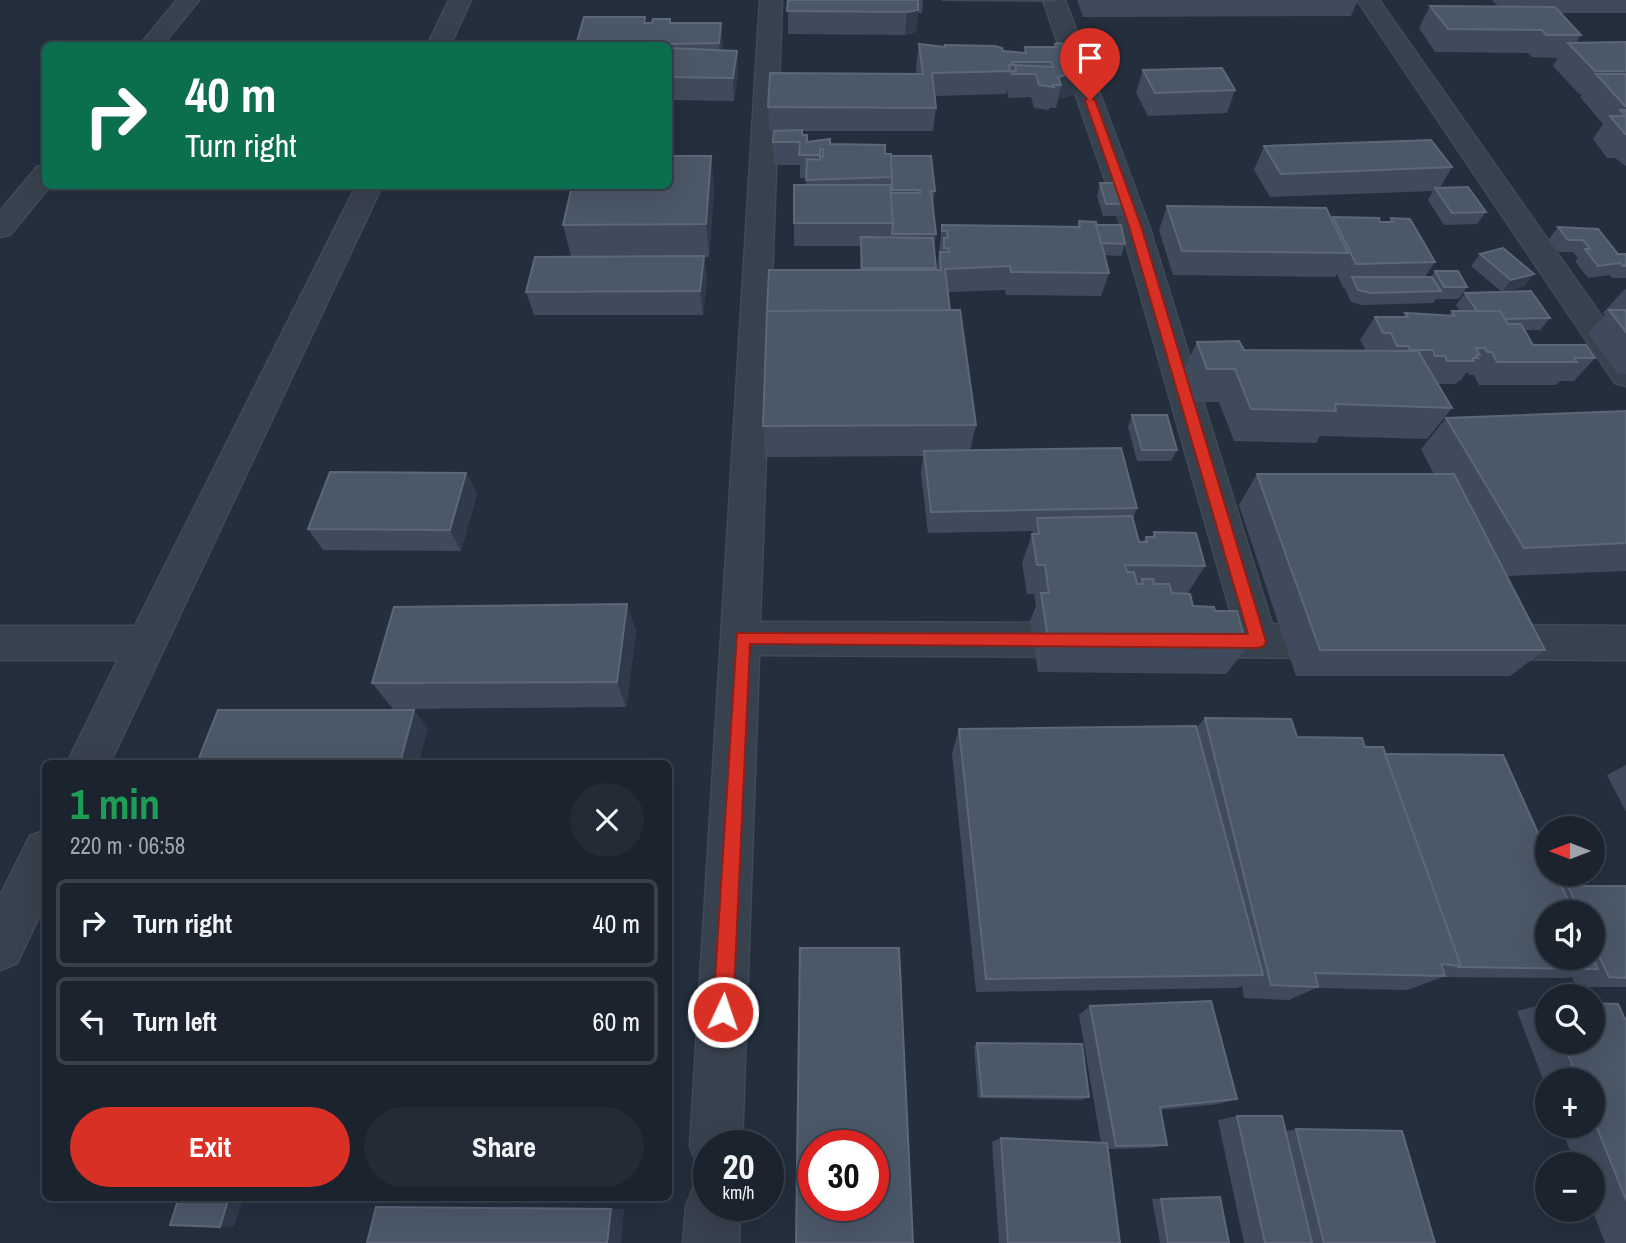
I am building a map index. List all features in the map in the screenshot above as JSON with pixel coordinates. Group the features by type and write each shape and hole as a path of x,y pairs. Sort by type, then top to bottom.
{"street":[{"path":"153,42 188,0"},
{"path":"440,42 460,0"},
{"path":"717,1130 743,638 771,0"},
{"path":"1054,0 1135,226 1258,641"},
{"path":"1368,0 1626,375"},
{"path":"0,229 42,178"},
{"path":"90,760 368,189"},
{"path":"743,638 1119,640"},
{"path":"1161,640 1367,642"},
{"path":"1449,642 1626,643"},
{"path":"0,643 146,643"},
{"path":"0,946 42,860"},
{"path":"711,1243 712,1221"}],"building":[{"path":"788,0 918,0 918,10 787,11"},
{"path":"1430,6 1555,7 1581,35 1546,35 1542,30 1448,29"},
{"path":"584,17 645,17 644,23 652,23 653,19 670,19 670,23 721,23 719,43 577,42"},
{"path":"1082,38 1086,54 1083,57 1089,56 1091,60 1079,63 1081,71 1058,77 1061,85 1053,85 1054,87 1039,85 1036,74 1012,74 1011,71 1016,71 1015,65 1053,67 1051,62 1012,62 1013,65 1009,65 1010,71 932,73 936,108 768,107 770,73 923,74 919,44 945,47 995,46 1003,51 1026,53 1025,47 1056,47 1055,44 1058,43 1080,47"},
{"path":"1626,42 1626,71 1595,71 1568,43"},
{"path":"672,48 737,51 733,78 672,77"},
{"path":"1222,68 1235,90 1155,93 1143,70"},
{"path":"1596,74 1626,74 1626,106 1625,106"},
{"path":"1610,116 1626,116 1626,134 1625,134"},
{"path":"802,130 802,135 807,135 807,142 830,139 830,144 885,145 885,154 891,154 892,177 806,180 807,159 820,160 820,157 823,157 823,149 820,149 820,155 799,155 800,142 773,142 774,131"},
{"path":"1431,140 1452,167 1281,174 1264,146"},
{"path":"672,156 711,156 706,224 563,225 571,189 672,189"},
{"path":"891,156 931,156 935,191 931,191 936,234 892,234 890,193 920,193 920,190 892,190"},
{"path":"1100,183 1120,183 1127,204 1106,204"},
{"path":"794,185 890,185 893,223 794,223"},
{"path":"1468,187 1486,212 1452,213 1435,188"},
{"path":"1167,206 1326,208 1348,253 1182,251"},
{"path":"1333,217 1379,218 1380,222 1393,222 1391,218 1410,219 1435,262 1356,264"},
{"path":"1079,221 1096,222 1109,273 1011,272 1010,266 945,269 950,310 767,311 769,270 941,270 940,252 949,252 948,248 944,248 944,238 948,238 947,231 942,231 942,225 1080,227"},
{"path":"1096,225 1121,225 1125,244 1101,243"},
{"path":"1558,227 1598,229 1618,254 1626,254 1626,266 1620,263 1598,266 1585,249 1590,249 1583,240 1568,240"},
{"path":"861,237 933,238 936,268 862,268"},
{"path":"1503,248 1534,274 1511,280 1480,254"},
{"path":"704,256 700,291 526,292 535,257"},
{"path":"1435,271 1458,271 1467,287 1444,287"},
{"path":"1352,277 1432,277 1441,291 1371,293 1358,290"},
{"path":"1531,291 1550,318 1505,319 1500,311 1477,311 1465,293"},
{"path":"960,310 976,425 763,426 767,311"},
{"path":"1609,310 1626,310 1626,332"},
{"path":"1452,311 1500,311 1508,324 1521,324 1533,345 1586,345 1595,358 1574,358 1577,362 1497,362 1492,352 1487,352 1485,348 1476,348 1480,355 1473,358 1474,361 1447,361 1445,356 1435,356 1433,350 1410,350 1408,346 1397,346 1391,333 1383,333 1375,317 1408,317 1405,313 1455,316"},
{"path":"1239,341 1244,350 1418,351 1452,408 1335,404 1336,411 1251,409 1235,369 1207,369 1197,342"},
{"path":"1626,411 1626,543 1524,548 1446,418"},
{"path":"1132,415 1167,415 1177,450 1142,450"},
{"path":"1121,448 1137,508 931,512 924,451"},
{"path":"330,472 466,473 450,530 308,529"},
{"path":"1257,474 1454,474 1545,650 1320,650"},
{"path":"1132,516 1139,542 1147,542 1146,537 1155,537 1154,532 1196,533 1205,566 1125,565 1127,572 1134,572 1137,584 1143,584 1142,579 1153,579 1154,584 1169,584 1172,593 1190,594 1193,606 1214,607 1215,611 1237,611 1247,647 1049,645 1041,593 1049,593 1045,565 1037,565 1032,534 1039,534 1037,518"},
{"path":"627,604 617,682 372,683 394,607"},
{"path":"218,710 414,710 401,760 198,760"},
{"path":"1205,718 1291,719 1297,737 1362,738 1365,747 1383,747 1461,966 1441,964 1445,976 1315,973 1318,987 1271,985"},
{"path":"1196,726 1263,975 986,979 959,729"},
{"path":"1385,754 1503,755 1535,826 1535,886 1562,886 1568,900 1535,900 1535,968 1457,967 1461,966"},
{"path":"1568,886 1626,886 1626,978 1609,977 1605,969 1605,900 1574,900"},
{"path":"800,948 899,948 913,1243 796,1243"},
{"path":"1211,1001 1237,1099 1160,1107 1167,1145 1116,1146 1090,1006"},
{"path":"1605,1004 1618,1004 1626,1019 1626,1200 1601,1138 1605,1138 1605,1068 1573,1068 1568,1054 1605,1054"},
{"path":"977,1043 1082,1044 1089,1097 982,1096"},
{"path":"1237,1116 1282,1116 1312,1243 1265,1243"},
{"path":"1296,1129 1402,1131 1435,1243 1324,1243"},
{"path":"1001,1138 1107,1143 1120,1243 1008,1243"},
{"path":"1220,1197 1229,1243 1168,1243 1161,1199"},
{"path":"178,1201 228,1201 220,1227 170,1225"},
{"path":"376,1207 611,1209 607,1243 367,1243"}],"route":[{"path":"723,1012 743,638 1258,641 1135,226 1090,100"}]}
